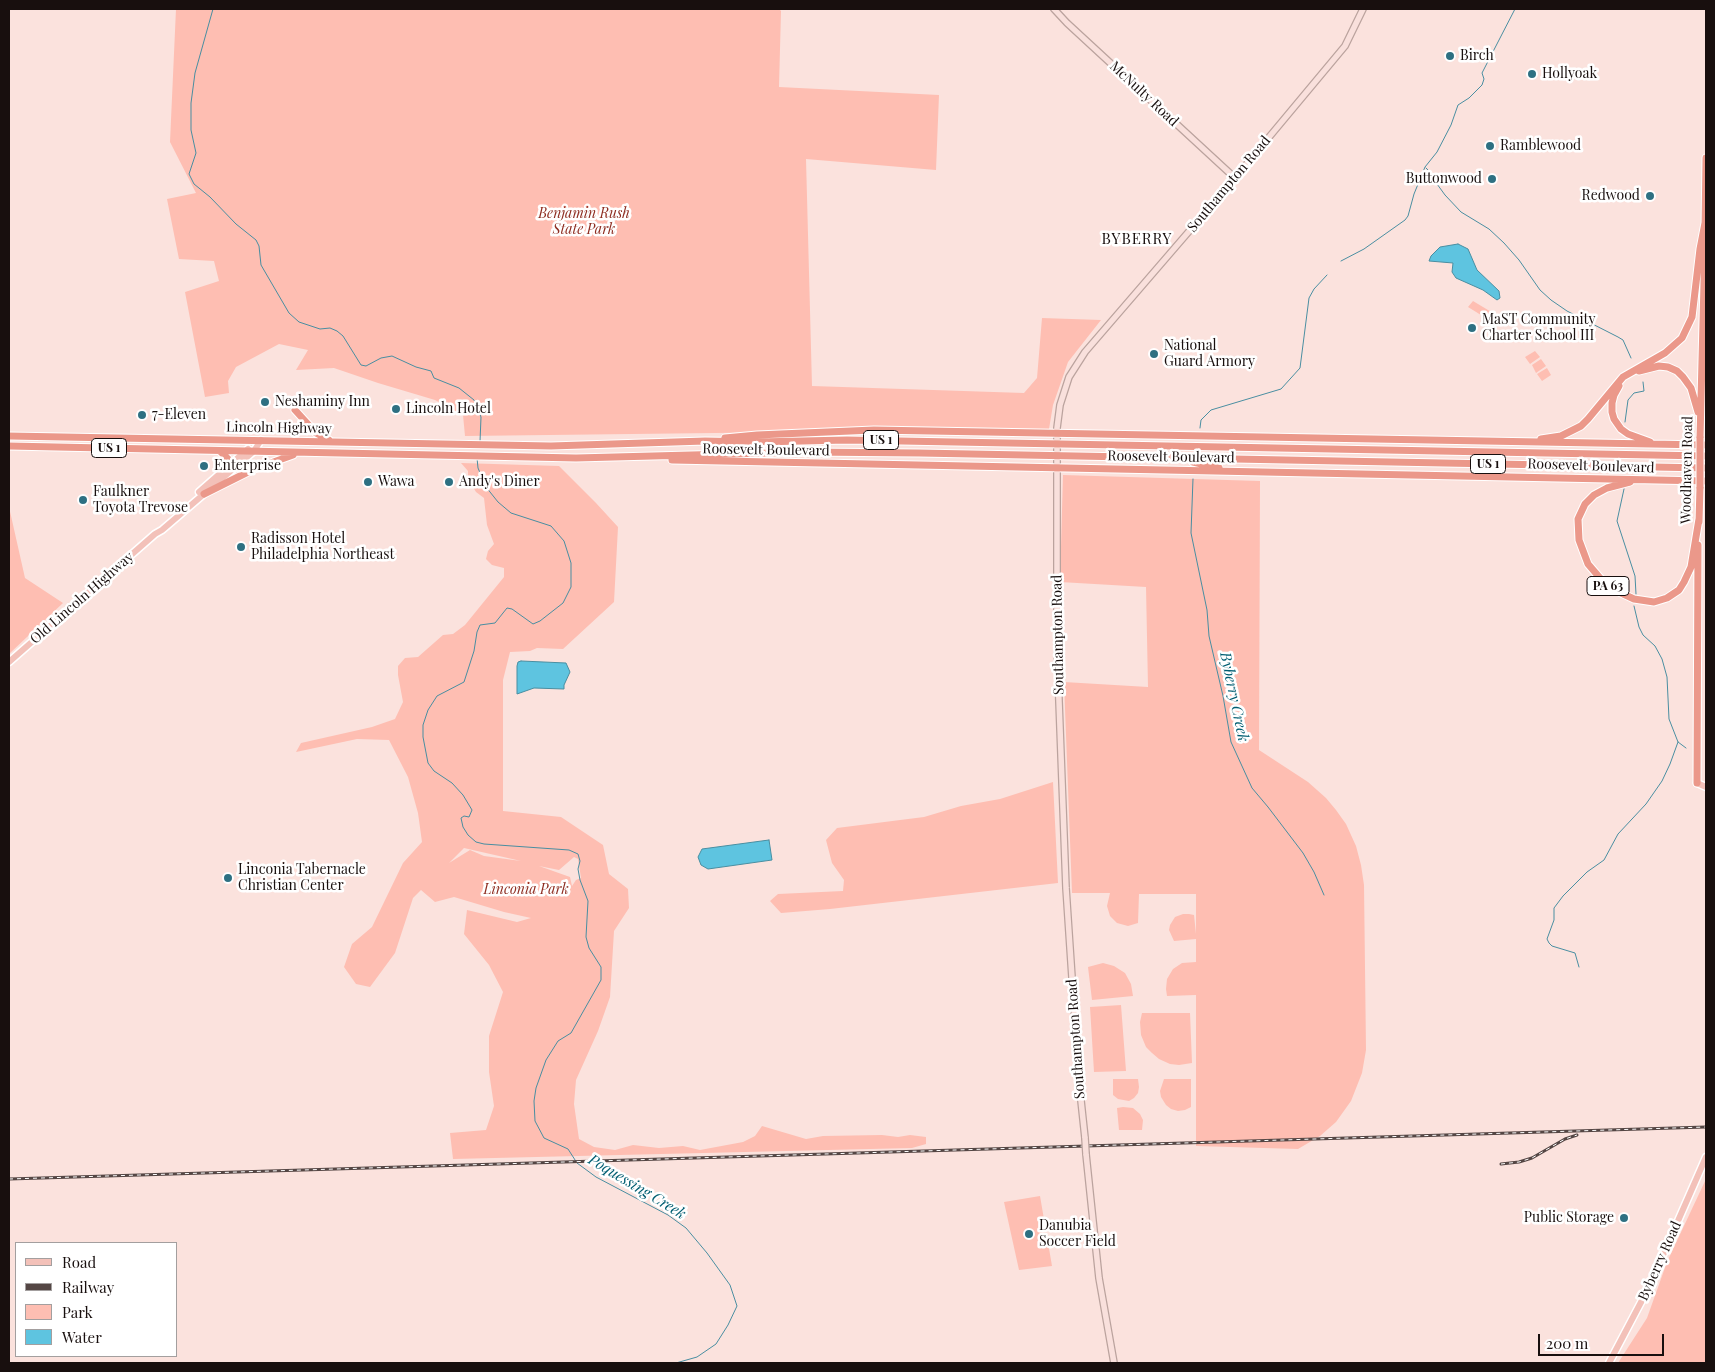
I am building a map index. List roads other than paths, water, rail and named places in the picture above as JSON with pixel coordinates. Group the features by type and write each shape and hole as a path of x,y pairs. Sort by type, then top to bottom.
{"highway":[{"name":"Woodhaven Road","path":"1697,783 1700,438 1706,158"},
{"path":"1519,442 1561,436 1576,429 1588,419 1623,377 1665,353 1682,338 1692,317 1700,248 1705,223"},
{"path":"1660,444 1642,440 1628,434 1618,426 1612,416 1612,403 1616,391 1636,372 1660,366 1672,369 1680,374 1694,395 1701,425"},
{"path":"295,410 316,433 334,441"},
{"name":"Roosevelt Boulevard","path":"705,441 758,435 850,430 1706,445"},
{"name":"Lincoln Highway","path":"9,436 488,445"},
{"path":"1178,446 1224,437"},
{"name":"Roosevelt Boulevard","path":"488,445 848,440 1706,456"},
{"path":"1586,444 1630,455"},
{"name":"Lincoln Highway","path":"9,446 488,457"},
{"path":"220,450 228,458 227,468"},
{"name":"Roosevelt Boulevard","path":"488,457 591,458 829,452 1706,468"},
{"path":"204,494 275,460 302,453"},
{"name":"Roosevelt Boulevard","path":"636,457 696,461 1706,482"},
{"path":"1178,458 1232,471"},
{"name":"PA 63","path":"1638,480 1598,492 1585,504 1578,520 1579,540 1586,558 1596,574 1614,590 1634,599 1650,602 1662,600 1675,593 1684,582 1691,567 1699,519"}],"main road":[{"name":"Old Lincoln Highway","path":"9,662 155,534 204,494 261,440"},
{"name":"Old Lincoln Highway","path":"155,534 159,527 227,468 250,451"},
{"path":"1697,783 1706,787"},
{"name":"Byberry Road","path":"1609,1363 1649,1287 1706,1157"}],"street":[{"name":"McNulty Road","path":"1054,9 1234,178"},
{"name":"Southampton Road","path":"1114,1363 1099,1278 1086,1154 1079,1082 1066,888 1057,648 1057,433 1059,412 1064,391 1081,357 1345,46 1363,9"}],"water":[{"path":"1458,244 1468,249 1477,270 1499,291 1500,298 1497,300 1483,290 1456,278 1452,272 1453,263 1429,261 1431,256 1440,247"},
{"path":"518,662 566,663 570,672 564,689 534,688 517,694 517,666"},
{"path":"769,840 772,860 708,869 701,865 698,857 702,849"}],"waterway":[{"name":"Poquessing Creek","path":"213,9 195,73 191,103 191,130 196,153 189,174 194,184 210,197 236,224 256,240 259,246 261,265 289,313 299,322 320,329 330,328 337,331 343,336 361,365 366,366 381,358 392,356 416,367 431,371 434,378 459,388 474,400 481,417 480,442"},
{"name":"Byberry Creek","path":"1341,261 1364,249 1408,216 1414,194 1425,167 1437,152 1451,125 1458,105 1469,98 1482,85 1484,79 1482,73 1515,9"},
{"path":"1426,168 1434,176 1445,195 1461,212 1489,229 1504,243 1519,260 1540,290 1567,311 1623,340 1631,358"},
{"name":"Byberry Creek","path":"1200,428 1201,420 1211,410 1281,389 1300,368 1309,298 1314,289 1327,275"},
{"path":"1625,422 1628,400 1634,393 1644,391 1643,382"},
{"name":"Poquessing Creek","path":"477,458 478,468 486,487 498,502 511,513 551,526 564,541 571,563 571,587 563,603 540,621 533,624 512,609 507,608 495,623 480,625 464,682 437,696 428,710 423,725 423,737 428,763 434,771 452,783 463,795 472,810 469,817 464,816 461,818 463,827 476,842 569,850 578,854 580,880 588,901 586,937 589,948 601,967 601,980 571,1033 558,1041 546,1060 536,1088 534,1101 535,1121 544,1138 568,1149 577,1163 596,1177 668,1215 686,1228 730,1285 737,1306 716,1344 697,1357 676,1363"},
{"name":"Byberry Creek","path":"1193,479 1191,533 1207,610 1209,636 1223,696 1231,742 1252,788 1303,853 1324,895"},
{"path":"1624,489 1617,521 1635,576 1636,594"},
{"path":"1634,606 1643,635 1655,646 1662,659 1667,677 1669,719 1678,742 1686,748"},
{"path":"1579,967 1575,953 1552,946 1547,939 1554,920 1554,908 1587,872 1604,860 1618,834 1646,804 1662,781 1678,742"}],"railway":[{"path":"9,1179 1706,1127"},
{"path":"1501,1164 1532,1158 1565,1139 1577,1135"}],"place":[{"name":"Birch","path":"1450,56"},
{"name":"Hollyoak","path":"1532,74"},
{"name":"Ramblewood","path":"1490,146"},
{"name":"Buttonwood","path":"1492,179"},
{"name":"Redwood","path":"1650,196"},
{"name":"MaST Community Charter School III","path":"1472,328"},
{"name":"National Guard Armory","path":"1154,354"},
{"name":"Neshaminy Inn","path":"265,402"},
{"name":"Lincoln Hotel","path":"396,409"},
{"name":"7-Eleven","path":"142,415"},
{"name":"Enterprise","path":"204,466"},
{"name":"Wawa","path":"368,482"},
{"name":"Andy's Diner","path":"449,482"},
{"name":"Faulkner Toyota Trevose","path":"83,500"},
{"name":"Radisson Hotel Philadelphia Northeast","path":"241,547"},
{"name":"Linconia Tabernacle Christian Center","path":"228,878"},
{"name":"Public Storage","path":"1624,1218"},
{"name":"Danubia Soccer Field","path":"1029,1234"}],"district":[{"name":"BYBERRY","path":"1137,239"}],"park label":[{"name":"Benjamin Rush State Park","path":"584,222"},
{"name":"Linconia Park","path":"526,890"}]}
